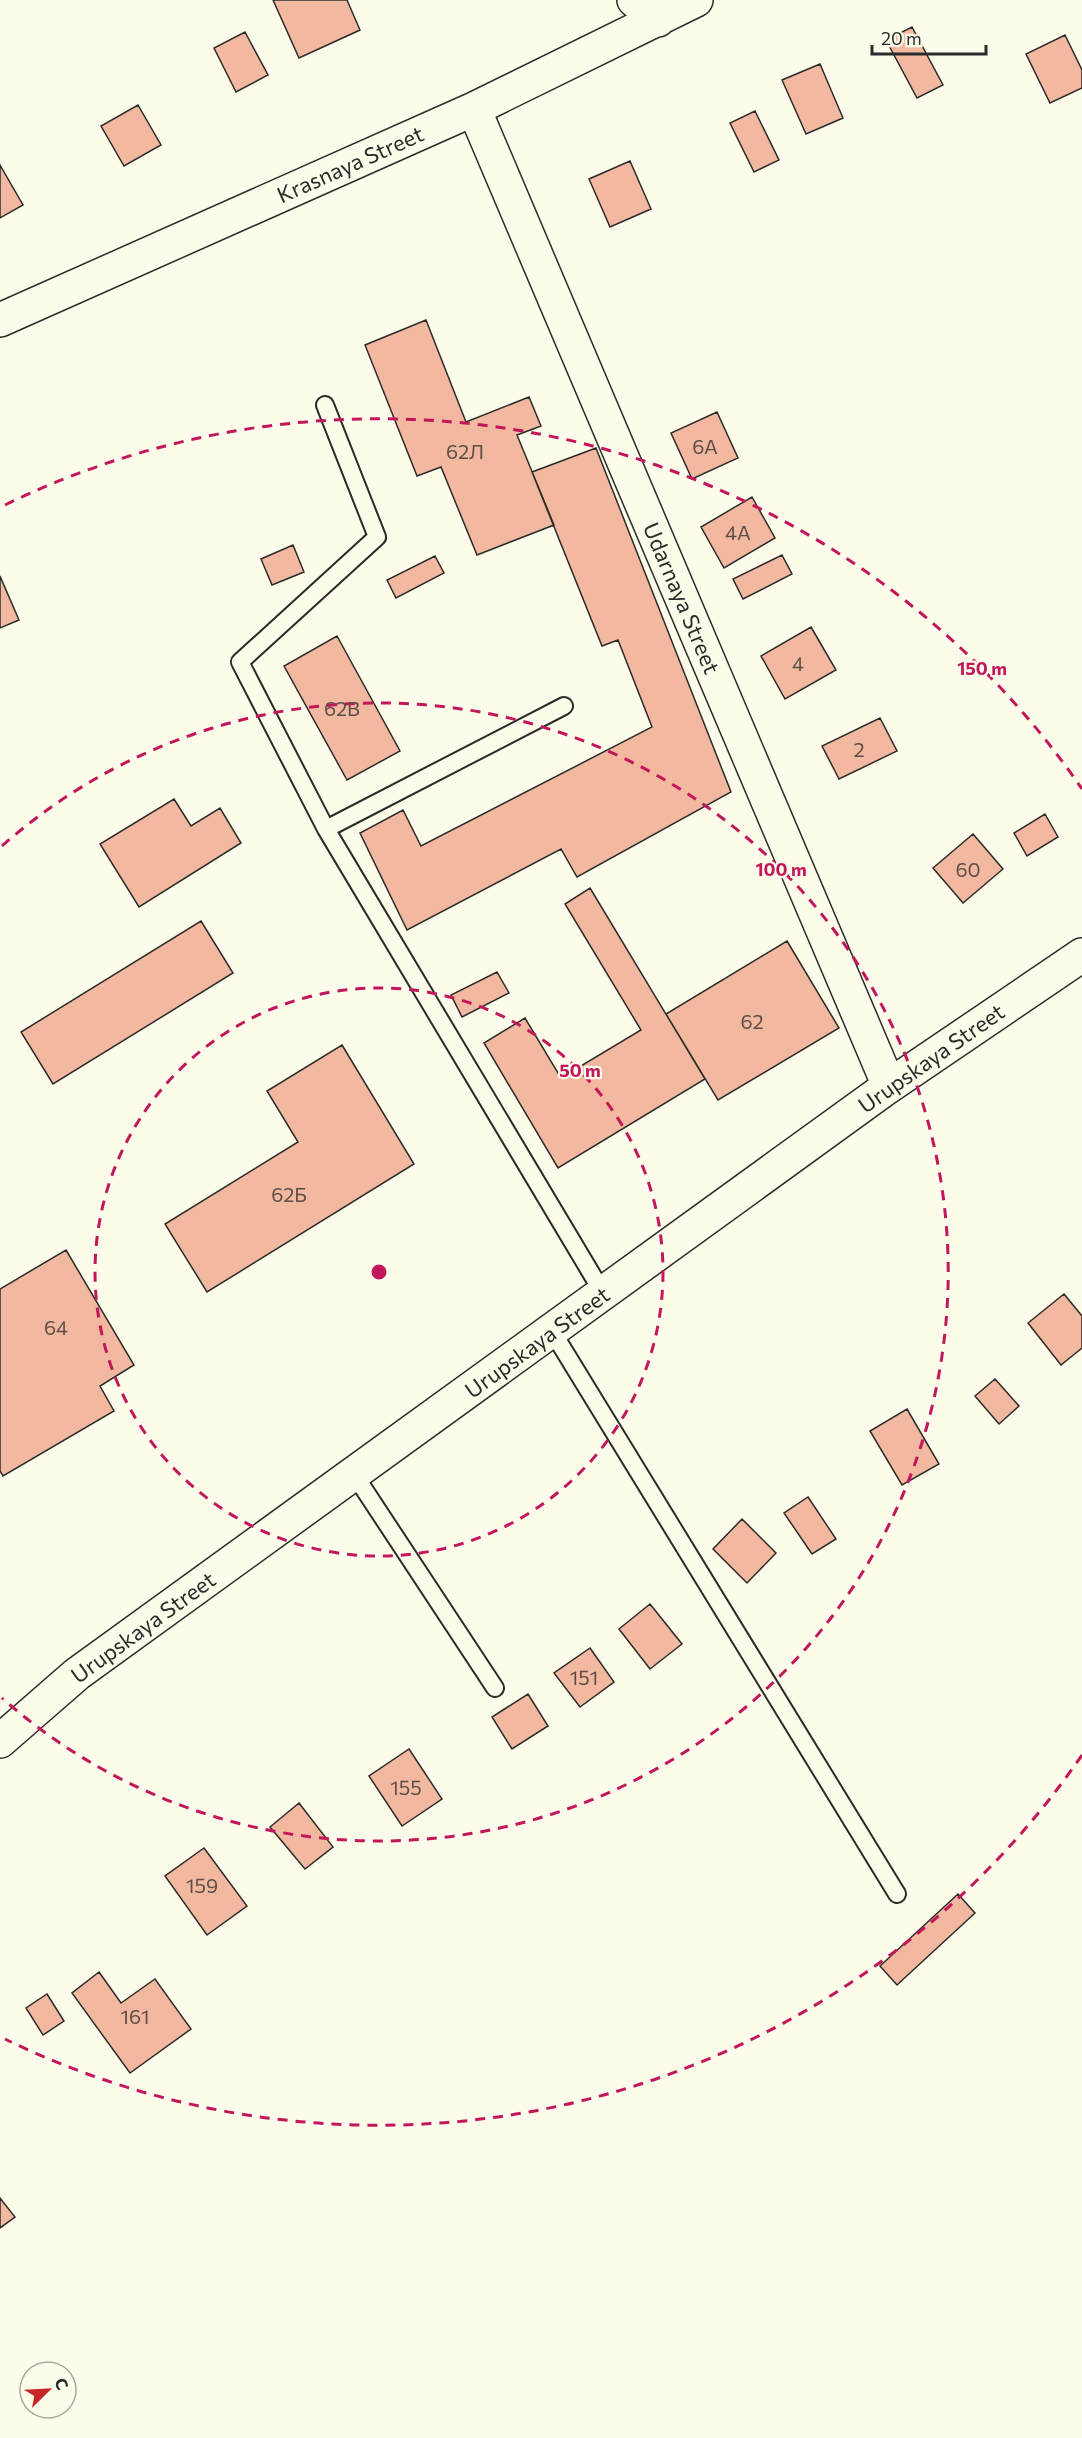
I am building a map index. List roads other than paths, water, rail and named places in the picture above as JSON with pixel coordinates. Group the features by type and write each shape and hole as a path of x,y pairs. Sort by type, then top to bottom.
{"street":[{"name":"Krasnaya Street","path":"0,320 474,109 646,10 696,0"},
{"name":"Udarnaya Street","path":"474,109 889,1086"},
{"name":"Urupskaya Street","path":"0,1741 77,1674 889,1086 1082,955"}],"lane":[{"path":"325,405 377,537 240,662 326,830 603,1293"},
{"path":"326,830 564,706"},
{"path":"552,1330 897,1894"},
{"path":"354,1474 495,1688"}]}
